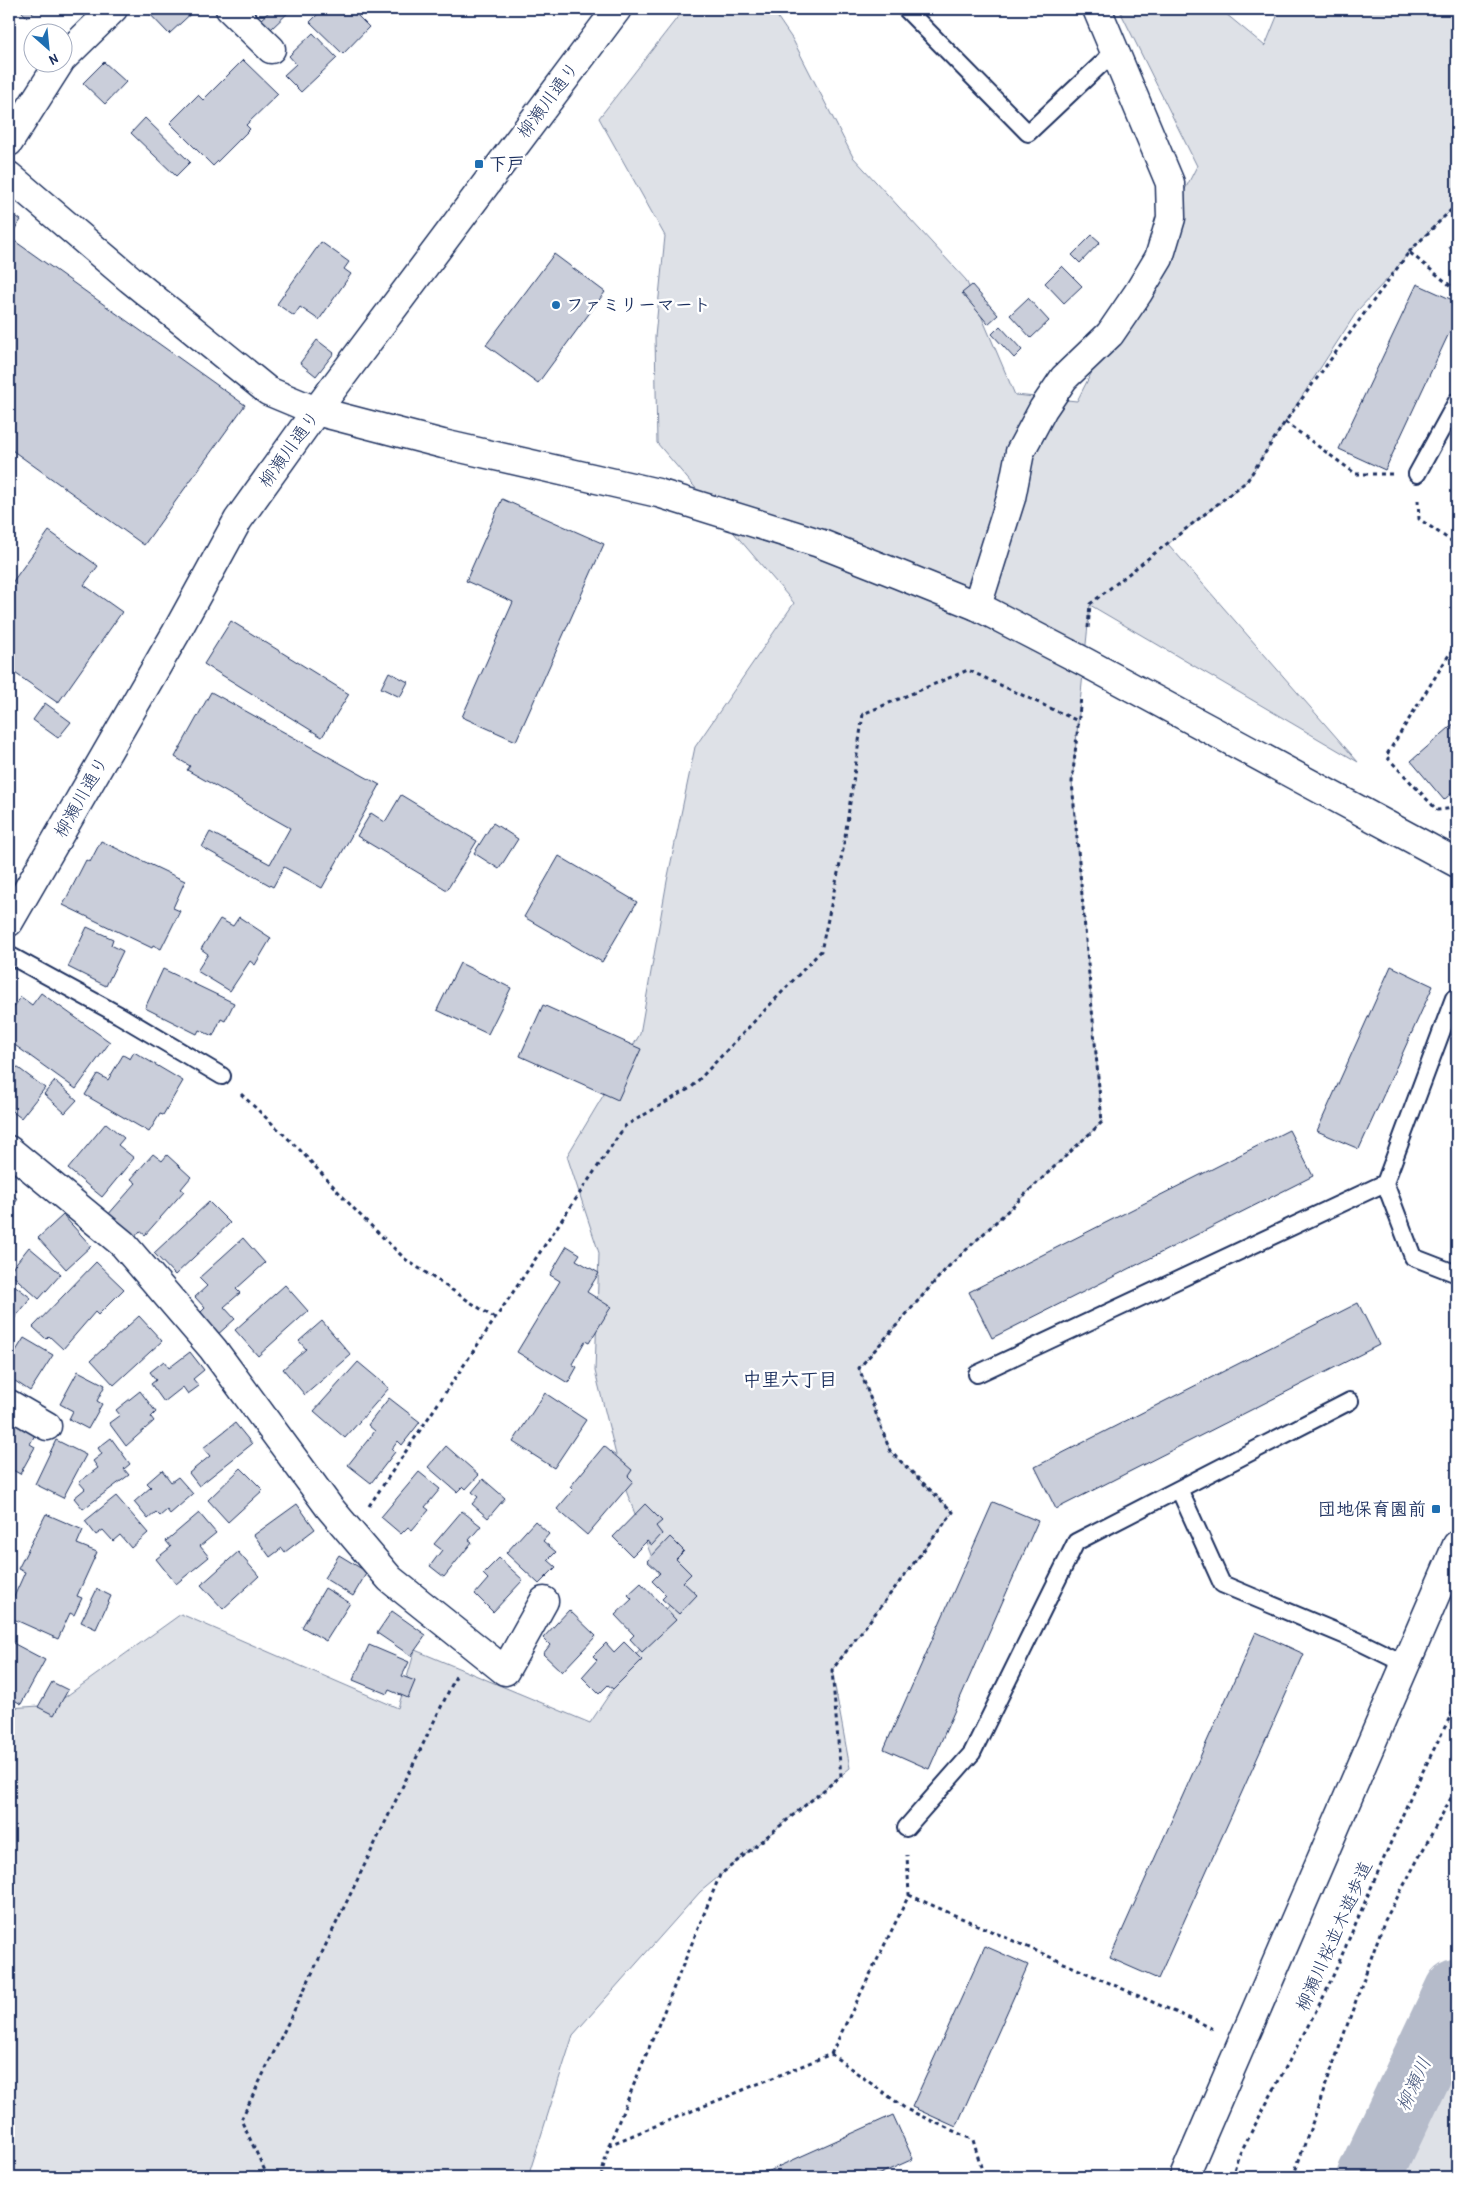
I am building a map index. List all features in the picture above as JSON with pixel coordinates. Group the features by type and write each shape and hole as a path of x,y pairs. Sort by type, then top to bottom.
{"street":[{"path":"72,49 113,9"},
{"path":"230,9 271,49"},
{"name":"柳瀬川通り","path":"9,922 176,633 238,520 316,411 617,9"},
{"path":"977,606 1011,498 1020,452 1043,409 1064,378 1110,334 1138,293 1159,258 1171,218 1170,183 1096,9"},
{"path":"9,142 54,72"},
{"path":"9,176 130,279 268,391 316,411 443,444 658,493 819,543 977,606 1085,662 1457,863"},
{"path":"9,1150 123,1244 213,1349 275,1436 351,1533 390,1579 505,1671 544,1601"},
{"path":"9,1404 47,1426"},
{"path":"1184,2177 1457,1545"}],"lane":[{"path":"906,9 1028,132 1115,51"},
{"path":"1417,474 1457,401"},
{"path":"9,955 119,1015 222,1076"},
{"path":"1454,998 1385,1183 1413,1257 1457,1274"},
{"path":"977,1374 1385,1183"},
{"path":"906,1828 972,1753 1076,1542 1350,1401"},
{"path":"1179,1489 1222,1584 1358,1641 1405,1664"}],"path":[{"path":"601,2177 609,2145 720,1875 841,1776 832,1670 953,1512 890,1451 859,1368 946,1269 1102,1122 1072,782 1090,604 1246,481 1286,422 1409,252 1457,204"},
{"path":"1409,252 1457,291"},
{"path":"1286,422 1356,474 1417,474 1419,518 1457,545"},
{"path":"1457,642 1386,756 1437,810 1457,808"},
{"path":"351,1533 625,1126 692,1087 820,951 843,850 863,714 968,670 1078,721"},
{"path":"222,1076 298,1148 357,1212 405,1259 496,1319"},
{"path":"268,2177 241,2120 471,1645"},
{"name":"柳瀬川桜並木遊歩道","path":"1232,2177 1238,2157 1326,1992 1413,1791 1457,1703"},
{"path":"1293,2177 1384,1922 1457,1787"},
{"path":"609,2145 831,2054 909,1895 906,1828"},
{"path":"909,1895 1242,2042"},
{"path":"831,2054 906,2109 973,2140 984,2177"}],"shaded area":[{"path":"684,9 772,9 793,40 853,157 966,280 1015,395 1077,401 1197,166 1119,9 1220,9 1265,46 1280,9 1457,9 1457,204 1409,252 1392,274 1358,310 1247,481 1168,544 1358,762 1090,605 1072,782 1102,1122 946,1269 859,1368 890,1451 953,1512 832,1670 850,1768 700,1892 573,2035 528,2177 9,2177 9,1708 54,1705 181,1614 398,1708 415,1650 590,1723 670,1604 623,1483 595,1371 599,1253 567,1156 640,1034 667,881 695,747 794,603 657,443 655,337 665,236 599,118"},
{"path":"1457,2034 1457,2177 1381,2177"}],"building":[{"path":"19,9 37,9 28,18"},
{"path":"145,9 196,9 169,34"},
{"path":"272,9 292,9 270,30 260,20"},
{"path":"323,9 351,9 369,27 343,54 310,22"},
{"path":"313,33 337,58 301,92 284,75 296,64 289,56"},
{"path":"243,60 278,94 246,125 250,129 213,166 170,123 198,95 203,100"},
{"path":"104,62 126,82 105,104 83,83"},
{"path":"145,118 190,162 176,176 131,133"},
{"path":"9,211 21,220 9,237"},
{"path":"1092,235 1100,242 1080,263 1072,255"},
{"path":"9,237 245,405 144,545 9,448"},
{"path":"1457,241 1457,261 1449,247"},
{"path":"321,242 349,262 344,269 351,274 319,320 300,307 294,316 277,304"},
{"name":"ファミリーマート","path":"554,254 605,292 538,383 486,345"},
{"path":"1062,266 1082,286 1064,303 1045,283"},
{"path":"1417,284 1457,302 1457,316 1385,470 1339,449"},
{"path":"972,285 998,315 988,324 962,293"},
{"path":"1028,298 1049,321 1031,338 1010,315"},
{"path":"1000,326 1022,350 1014,358 992,334"},
{"path":"317,340 334,353 316,376 300,363"},
{"path":"502,499 604,544 516,741 462,717 513,602 466,581"},
{"path":"49,531 98,566 84,585 122,612 58,703 9,669 9,587"},
{"path":"231,621 349,694 322,737 204,664"},
{"path":"389,672 408,682 400,697 381,688"},
{"path":"211,692 380,785 322,888 284,867 273,887 202,847 210,832 270,864 290,828 187,770 190,766 175,757"},
{"path":"45,703 71,722 58,738 33,720"},
{"path":"1457,721 1457,788 1444,800 1411,761"},
{"path":"401,795 477,841 447,890 357,836 371,813 385,822"},
{"path":"493,823 518,839 499,869 474,853"},
{"path":"101,841 185,881 173,908 180,911 161,949 153,945 152,948 63,905 86,860 90,862"},
{"path":"559,856 637,902 602,962 524,917"},
{"path":"239,917 271,938 255,965 250,961 230,991 197,971 208,954 201,949 220,919 233,926"},
{"path":"87,927 113,939 111,945 123,951 106,986 68,967"},
{"path":"460,963 511,988 488,1034 437,1010"},
{"path":"1391,966 1433,986 1359,1149 1317,1131"},
{"path":"163,969 234,1003 225,1021 221,1019 213,1036 199,1030 197,1034 145,1008"},
{"path":"41,993 110,1042 76,1089 9,1041 9,1014 21,997 32,1005"},
{"path":"543,1005 641,1049 618,1100 520,1056"},
{"path":"134,1052 183,1081 163,1115 160,1114 149,1132 85,1095 98,1074 108,1080 123,1055 130,1059"},
{"path":"9,1061 45,1088 21,1118 9,1109"},
{"path":"55,1081 77,1100 65,1113 44,1094"},
{"path":"106,1123 124,1138 118,1145 134,1158 102,1197 68,1169"},
{"path":"1289,1130 1313,1176 992,1338 969,1292"},
{"path":"153,1154 162,1161 167,1155 191,1177 181,1189 184,1191 145,1235 140,1231 133,1239 107,1216 136,1183 131,1179"},
{"path":"9,1185 16,1190 12,1195 18,1199 9,1211"},
{"path":"209,1202 230,1223 175,1275 154,1253"},
{"path":"63,1215 91,1246 66,1269 38,1238"},
{"path":"243,1238 265,1263 236,1289 240,1293 224,1307 235,1319 216,1336 197,1316 205,1308 195,1297 207,1286 199,1278"},
{"path":"567,1246 580,1254 576,1260 599,1273 587,1292 611,1307 589,1343 585,1341 572,1364 577,1367 568,1383 517,1352 560,1281 550,1275"},
{"path":"29,1247 61,1274 39,1299 9,1272"},
{"path":"96,1262 124,1289 98,1315 95,1312 63,1349 49,1336 46,1339 33,1327"},
{"path":"9,1281 31,1298 9,1325"},
{"path":"285,1285 308,1311 258,1356 235,1330"},
{"path":"1358,1303 1379,1345 1056,1509 1035,1467"},
{"path":"139,1316 162,1341 114,1385 91,1360"},
{"path":"322,1321 351,1355 305,1395 283,1369 306,1349 299,1341"},
{"path":"24,1338 53,1355 30,1391 9,1377 9,1362"},
{"path":"190,1352 204,1370 193,1379 199,1386 188,1394 183,1387 164,1402 151,1384 156,1380 150,1372 164,1361 169,1368"},
{"path":"358,1362 389,1388 345,1438 314,1411"},
{"path":"78,1371 105,1385 97,1401 102,1404 88,1429 69,1419 73,1411 60,1404"},
{"path":"140,1391 156,1412 151,1417 154,1421 126,1446 109,1423 120,1415 116,1410"},
{"path":"545,1393 586,1420 554,1468 513,1442"},
{"path":"389,1398 420,1422 402,1445 398,1441 392,1449 395,1452 371,1483 348,1465 375,1431 368,1425"},
{"path":"9,1417 37,1431 30,1444 35,1447 20,1474 9,1468"},
{"path":"235,1423 252,1444 199,1486 189,1473 210,1456 203,1448"},
{"path":"111,1438 130,1464 124,1469 129,1475 83,1509 74,1498 85,1489 79,1482 98,1468 93,1461 102,1454 98,1448"},
{"path":"56,1440 86,1455 63,1498 35,1484"},
{"path":"446,1446 479,1475 466,1489 463,1486 457,1492 428,1467"},
{"path":"604,1446 632,1470 628,1476 633,1481 587,1535 557,1509 573,1490 570,1487"},
{"path":"241,1468 263,1490 228,1522 208,1500"},
{"path":"162,1470 171,1482 178,1477 193,1494 170,1514 167,1510 160,1516 156,1512 148,1519 134,1502 151,1487 147,1483"},
{"path":"419,1472 440,1489 425,1507 429,1510 412,1530 408,1527 401,1534 381,1517"},
{"path":"483,1479 505,1498 488,1518 472,1504 478,1497 472,1492"},
{"path":"116,1496 148,1533 131,1548 120,1535 113,1541 103,1530 96,1535 85,1521"},
{"path":"993,1502 1038,1521 929,1769 884,1749"},
{"path":"297,1504 315,1529 285,1552 282,1548 270,1557 254,1535"},
{"path":"645,1504 662,1521 656,1526 662,1534 652,1545 647,1541 632,1556 613,1537"},
{"path":"462,1511 481,1526 469,1540 472,1542 444,1577 430,1566 442,1550 434,1544"},
{"path":"199,1513 216,1533 200,1546 209,1557 176,1584 156,1559 171,1547 166,1541"},
{"path":"46,1514 83,1530 77,1544 97,1552 77,1596 82,1598 74,1615 70,1613 58,1639 9,1617 9,1608 25,1572 18,1569"},
{"path":"535,1521 549,1534 543,1541 556,1552 548,1560 556,1567 539,1584 506,1553"},
{"path":"670,1537 684,1551 676,1559 691,1574 683,1582 697,1595 679,1614 662,1599 666,1595 652,1581 660,1573 647,1561"},
{"path":"238,1552 259,1576 223,1609 201,1585"},
{"path":"339,1555 367,1572 353,1596 324,1578"},
{"path":"499,1558 523,1580 493,1612 475,1594 488,1579 483,1574"},
{"path":"641,1583 676,1620 642,1652 630,1639 634,1635 615,1615 632,1599 628,1595"},
{"path":"325,1588 350,1603 326,1641 302,1627"},
{"path":"97,1589 111,1596 96,1629 81,1622"},
{"path":"569,1610 596,1636 562,1672 543,1654 550,1645 543,1638"},
{"path":"392,1611 426,1635 411,1656 377,1633"},
{"path":"1256,1632 1304,1654 1158,1979 1110,1958"},
{"path":"9,1641 45,1660 21,1704 9,1697"},
{"path":"624,1642 642,1660 613,1689 608,1685 599,1694 582,1677 597,1660 593,1656 606,1643 614,1652"},
{"path":"369,1645 409,1662 402,1676 415,1681 408,1698 389,1690 387,1694 353,1680"},
{"path":"52,1682 68,1690 54,1715 38,1707"},
{"path":"985,1946 1028,1965 956,2127 912,2107"},
{"path":"893,2115 913,2159 873,2177 755,2177"}],"waterway":[{"name":"柳瀬川","path":"1369,2177 1457,1991"}],"place":[{"name":"下戸","path":"479,164"},
{"name":"ファミリーマート","path":"556,305"},
{"name":"団地保育園前","path":"1436,1509"}],"district":[{"name":"中里六丁目","path":"790,1379"}]}
